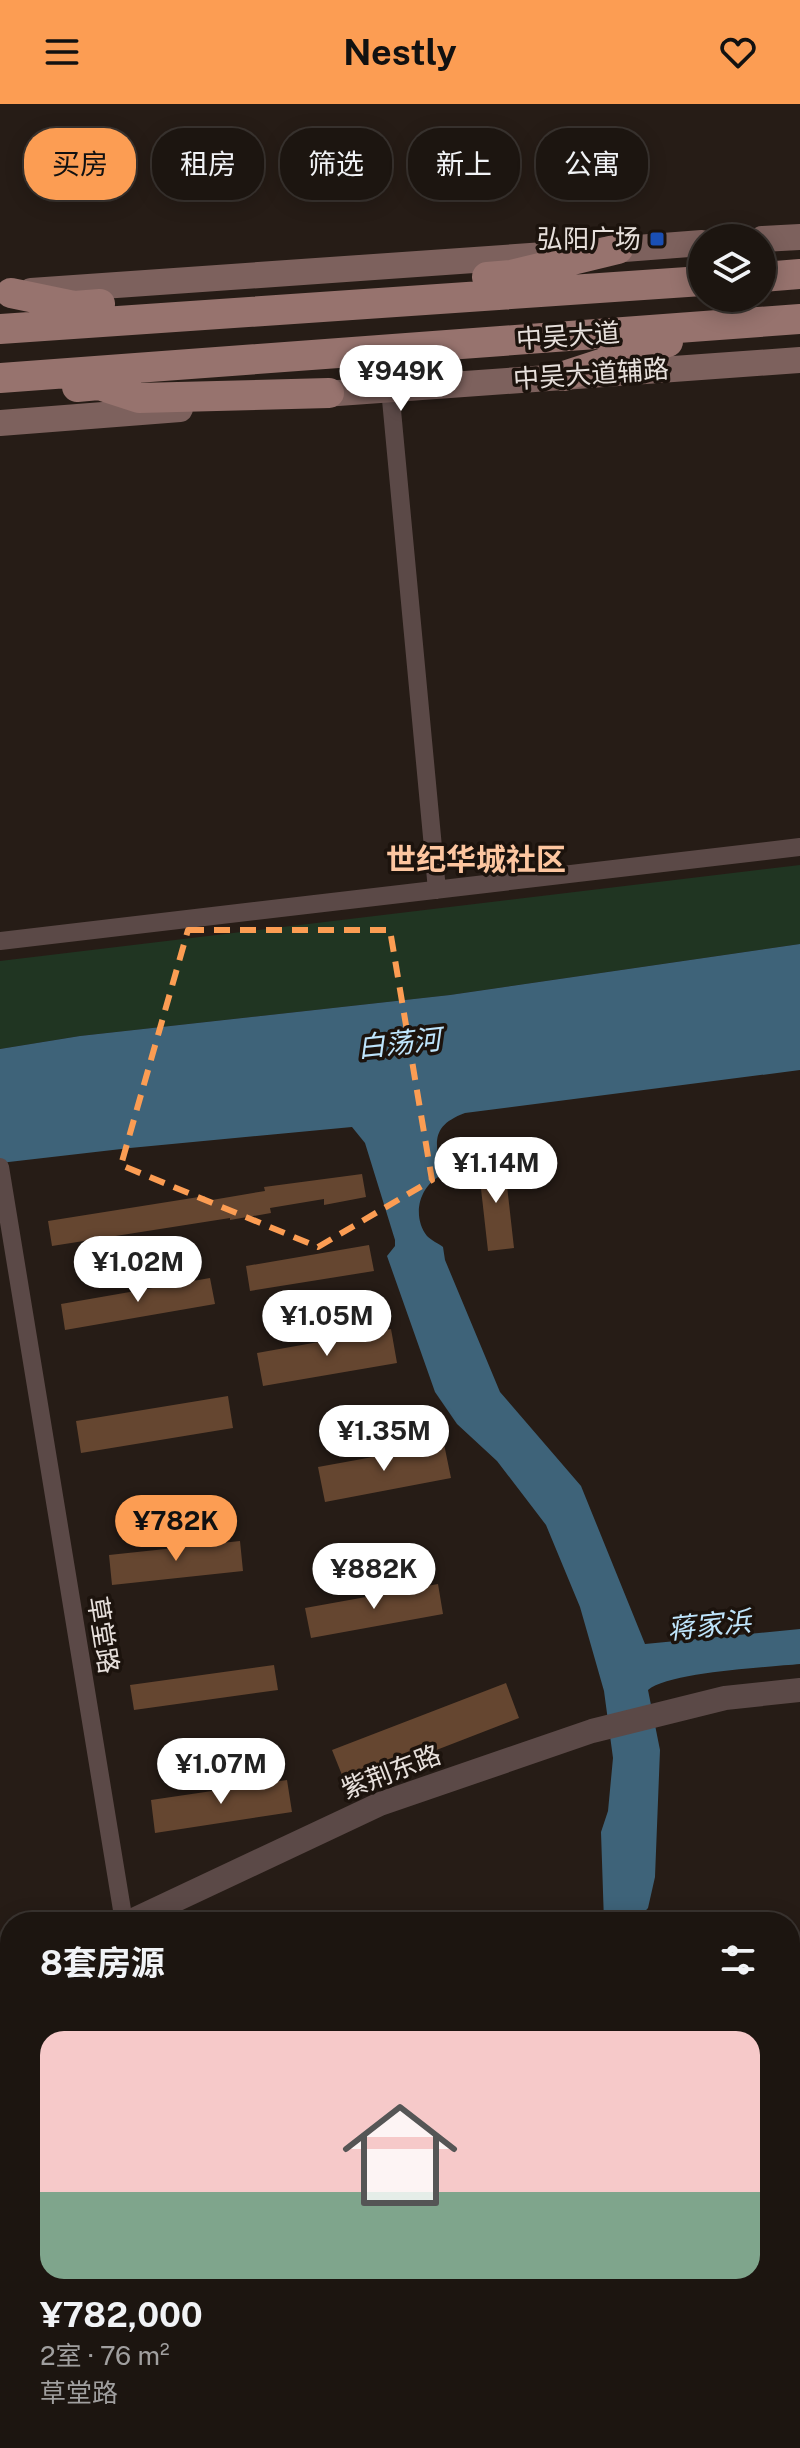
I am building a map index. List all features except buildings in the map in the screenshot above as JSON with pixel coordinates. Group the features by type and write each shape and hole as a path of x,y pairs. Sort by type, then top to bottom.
{"main road":[{"path":"776,238 800,237"},
{"path":"6,293 688,244"},
{"path":"366,303 433,280 511,275 618,249"},
{"path":"776,276 800,274"},
{"name":"中吴大道","path":"0,329 688,282"},
{"path":"6,293 74,306 136,302 213,313"},
{"path":"521,340 487,326 489,317 516,311 688,299"},
{"path":"170,366 232,347 395,336 410,328 408,318 366,303"},
{"path":"564,376 661,342 747,338 800,321"},
{"name":"中吴大道","path":"0,378 800,321"},
{"name":"中吴大道辅路","path":"0,423 151,412 329,393 800,360"},
{"path":"0,386 36,391 99,385 139,398 329,393"}],"street":[{"path":"390,389 437,890"},
{"path":"0,941 800,847"},
{"name":"草堂路","path":"0,1167 124,1912"},
{"path":"594,1735 725,1698 800,1690"},
{"path":"673,1714 800,1701"},
{"name":"紫荆东路","path":"148,1912 380,1804 594,1735"},
{"name":"紫荆东路","path":"172,1912 359,1821 594,1735"}],"highlighted area":[{"path":"188,930 390,930 432,1180 318,1247 121,1165"}],"green space":[{"path":"800,865 800,944 450,995 80,1036 0,1049 0,961"}],"water":[{"name":"白荡河","path":"800,944 800,1070 465,1113 440,1130 437,1145 442,1175 428,1186 420,1201 422,1228 427,1236 443,1247 445,1260 500,1392 581,1486 645,1644 800,1629 800,1664 697,1675 659,1684 648,1690 660,1750 655,1877 644,1912 604,1912 601,1832 608,1811 613,1758 604,1691 580,1607 546,1525 497,1461 457,1424 435,1392 387,1256 395,1246 395,1240 365,1143 352,1127 0,1163 0,1049 80,1036 450,995"}],"place":[{"name":"弘阳广场","path":"657,239"}],"district":[{"name":"世纪华城社区","path":"476,860"}],"water label":[{"name":"蒋家浜","path":"709,1625"}]}
